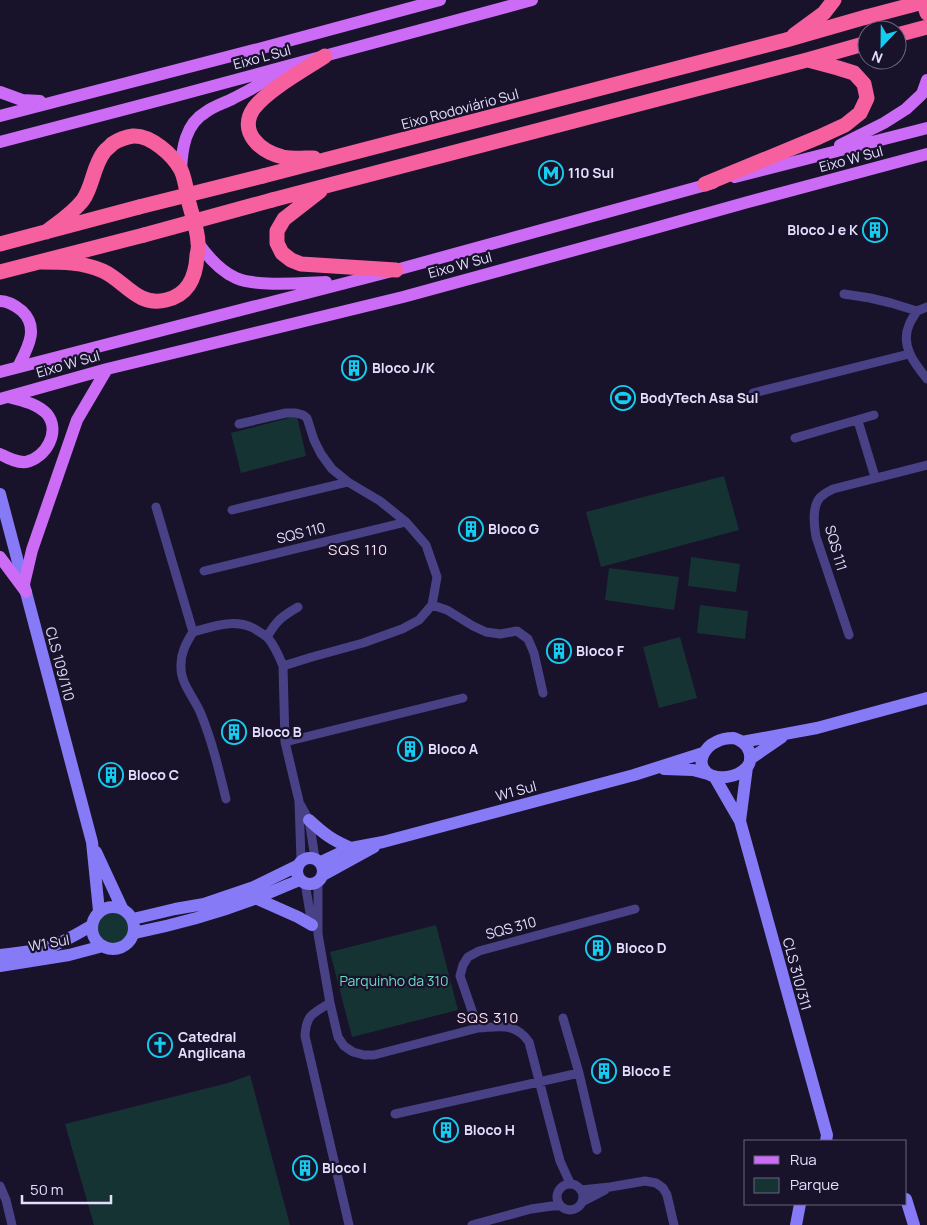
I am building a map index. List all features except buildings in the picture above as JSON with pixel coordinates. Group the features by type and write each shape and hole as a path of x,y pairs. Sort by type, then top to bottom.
{"highway":[{"path":"786,40 824,12 834,0"},
{"path":"923,0 927,13"},
{"name":"Eixo Rodoviário Sul","path":"0,244 786,40 927,1"},
{"path":"907,32 927,27"},
{"path":"0,272 857,46"},
{"path":"325,56 264,98 253,110 248,124 251,138 263,149 284,157 331,159"},
{"path":"706,184 819,137 844,125 860,112 867,98 864,84 854,74 807,60"},
{"path":"40,262 64,262 87,265 103,271 117,279 128,290 151,301 164,300 176,296 187,288 194,276 197,264 198,243 181,170 162,148 150,140 134,136 118,140 104,151 83,200 71,213 46,232"},
{"path":"327,186 284,218 278,231 277,243 282,253 291,260 301,264 396,270"}],"main road":[{"name":"Eixo L Sul","path":"0,116 440,0"},
{"name":"Eixo L Sul","path":"0,142 532,0"},
{"path":"181,170 182,153 186,138 193,124 204,112 243,94 289,65"},
{"path":"816,157 884,124 906,109 922,94 927,80"},
{"path":"0,92 22,100 56,102"},
{"name":"Eixo W Sul","path":"0,372 396,270 706,184 927,128"},
{"name":"Eixo W Sul","path":"4,398 107,369 403,296 927,154"},
{"path":"198,243 213,261 224,271 236,278 254,282 346,282"},
{"path":"0,301 16,306 27,316 31,339 18,367"},
{"path":"25,588 32,550 77,420 107,369"},
{"path":"0,454 11,460 25,462 36,458 46,450 52,438 52,426 47,415 36,405 4,398"},
{"path":"0,557 25,588"}],"street":[{"path":"844,294 870,298 917,311 927,308"},
{"path":"917,311 908,327 906,339 909,354 927,379"},
{"path":"753,393 909,354"},
{"path":"239,424 286,413 296,413 307,418 314,440 332,469 348,482 380,500 406,522 426,545 437,576 432,605 419,620 402,629 363,643 282,666"},
{"path":"795,438 874,415"},
{"path":"858,420 875,477"},
{"name":"SQS 111","path":"849,634 816,537 814,520 821,496 833,489 927,464"},
{"path":"232,510 348,482"},
{"name":"CLS 109/110","path":"0,494 92,842 99,911"},
{"path":"156,507 193,632"},
{"name":"SQS 110","path":"204,571 406,522"},
{"path":"432,605 448,610 486,632 500,634 517,631 528,640 534,653 543,693"},
{"path":"267,637 281,617 298,607"},
{"path":"226,799 201,713 184,683 180,670 185,644 193,632 220,624 238,623 255,628 267,637 276,650 282,666 285,742 299,801 299,863 296,873 302,881 315,929 338,1037 344,1046 353,1052 374,1055 478,1028 503,1026 515,1028 529,1042 560,1161 570,1183"},
{"path":"285,742 464,698"},
{"path":"742,742 817,728 927,698"},
{"path":"749,763 747,747 734,738 716,741 703,753 703,769 711,775 731,776 739,773 784,735"},
{"name":"W1 Sul","path":"318,860 351,848 383,842 656,768 703,753"},
{"name":"CLS 310/311","path":"740,821 749,763"},
{"name":"W1 Sul","path":"656,768 693,770 711,775"},
{"name":"CLS 310/311","path":"711,775 740,821 828,1139"},
{"path":"299,801 309,820 318,860 324,868 315,929"},
{"path":"309,820 335,841 351,848"},
{"name":"CLS 109/110","path":"92,842 122,908"},
{"name":"W1 Sul","path":"321,879 383,842"},
{"path":"133,919 219,900 254,887 308,857 318,860"},
{"path":"134,933 180,922 302,881 312,884 321,879"},
{"path":"255,898 291,914 315,929"},
{"path":"106,907 122,908 133,919 134,933 131,940 119,948 110,949 102,946 92,934 94,918 99,911 106,907"},
{"name":"SQS 310","path":"478,1028 460,976 463,965 468,957 479,951 635,909"},
{"name":"W1 Sul","path":"0,954 28,952 51,946 92,926"},
{"name":"W1 Sul","path":"0,966 69,955 102,946"},
{"path":"330,1003 314,1013 308,1020 304,1036 348,1225"},
{"path":"563,1018 579,1073 597,1150"},
{"path":"395,1114 579,1073"},
{"path":"560,1161 557,1201 566,1210 573,1210 582,1202 610,1187"},
{"path":"581,1190 645,1181 656,1183 667,1194 674,1225"},
{"path":"530,1209 558,1192 564,1185 570,1183 581,1190 582,1202"},
{"path":"0,1186 3,1201 12,1225"},
{"path":"907,1201 914,1225"},
{"path":"796,1225 800,1205"},
{"path":"472,1225 530,1209 561,1206"}],"green space":[{"path":"297,416 306,456 241,473 231,433"},
{"path":"724,476 739,530 601,567 586,512"},
{"path":"691,557 740,564 736,592 688,586"},
{"path":"609,568 679,577 674,610 605,600"},
{"path":"700,605 748,611 745,639 697,633"},
{"path":"680,637 697,698 659,708 643,647"},
{"path":"113,909 120,910 126,914 130,920 130,934 126,940 120,944 113,945 106,944 100,940 96,934 95,927 96,920 100,914 106,910"},
{"name":"Parquinho da 310","path":"436,925 458,1010 352,1037 330,952"},
{"path":"250,1075 290,1225 94,1225 65,1124 228,1083"}],"place":[{"name":"110 Sul","path":"551,173"},
{"name":"Bloco J e K","path":"875,230"},
{"name":"Bloco J/K","path":"354,368"},
{"name":"BodyTech Asa Sul","path":"623,398"},
{"name":"Bloco G","path":"471,529"},
{"name":"Bloco F","path":"559,651"},
{"name":"Bloco B","path":"234,732"},
{"name":"Bloco A","path":"410,749"},
{"name":"Bloco C","path":"111,775"},
{"name":"Bloco D","path":"598,948"},
{"name":"Catedral Anglicana","path":"160,1045"},
{"name":"Bloco E","path":"604,1071"},
{"name":"Bloco H","path":"446,1130"},
{"name":"Bloco I","path":"305,1168"}],"district":[{"name":"SQS 110","path":"358,550"},
{"name":"SQS 310","path":"488,1018"}]}
